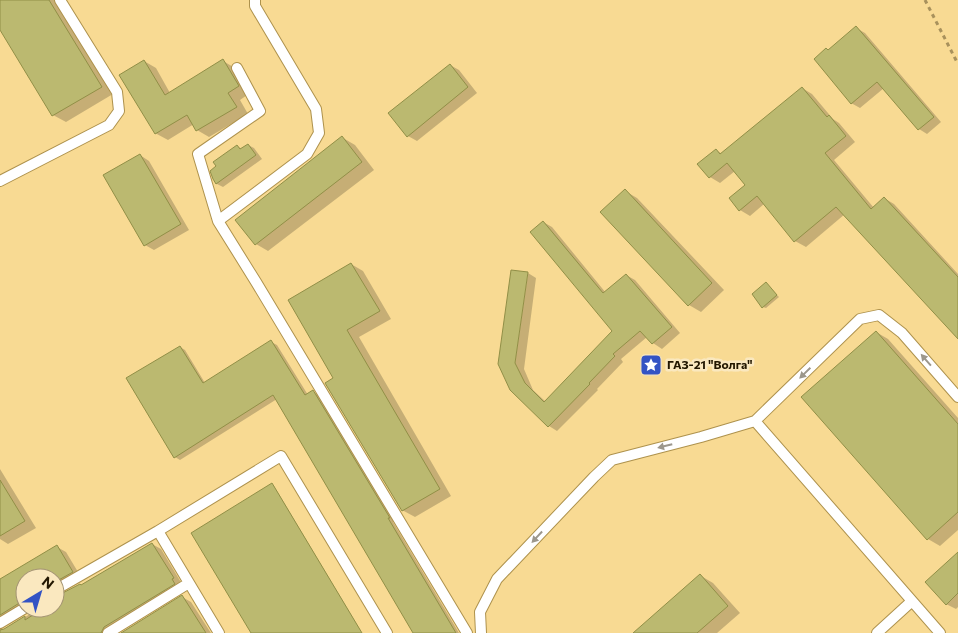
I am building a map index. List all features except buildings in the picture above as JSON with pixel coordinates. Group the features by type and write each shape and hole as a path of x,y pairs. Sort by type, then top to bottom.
{"lane":[{"path":"0,181 109,125 119,111 117,92 60,0"},
{"path":"218,221 307,154 319,133 316,109 255,6 255,0"},
{"path":"237,68 260,111 198,154 218,221 467,633"},
{"path":"481,633 480,612 497,579 612,460 755,421 860,319 879,315 902,333 958,397"},
{"path":"755,421 940,633"},
{"path":"65,584 158,531 281,456 387,633"},
{"path":"158,531 219,633"},
{"path":"108,633 190,583"},
{"path":"877,633 912,602"},
{"path":"0,623 15,614"}],"path":[{"path":"925,0 958,64"}],"place":[{"name":"ГАЗ-21 \"Волга\"","path":"651,365"}]}
